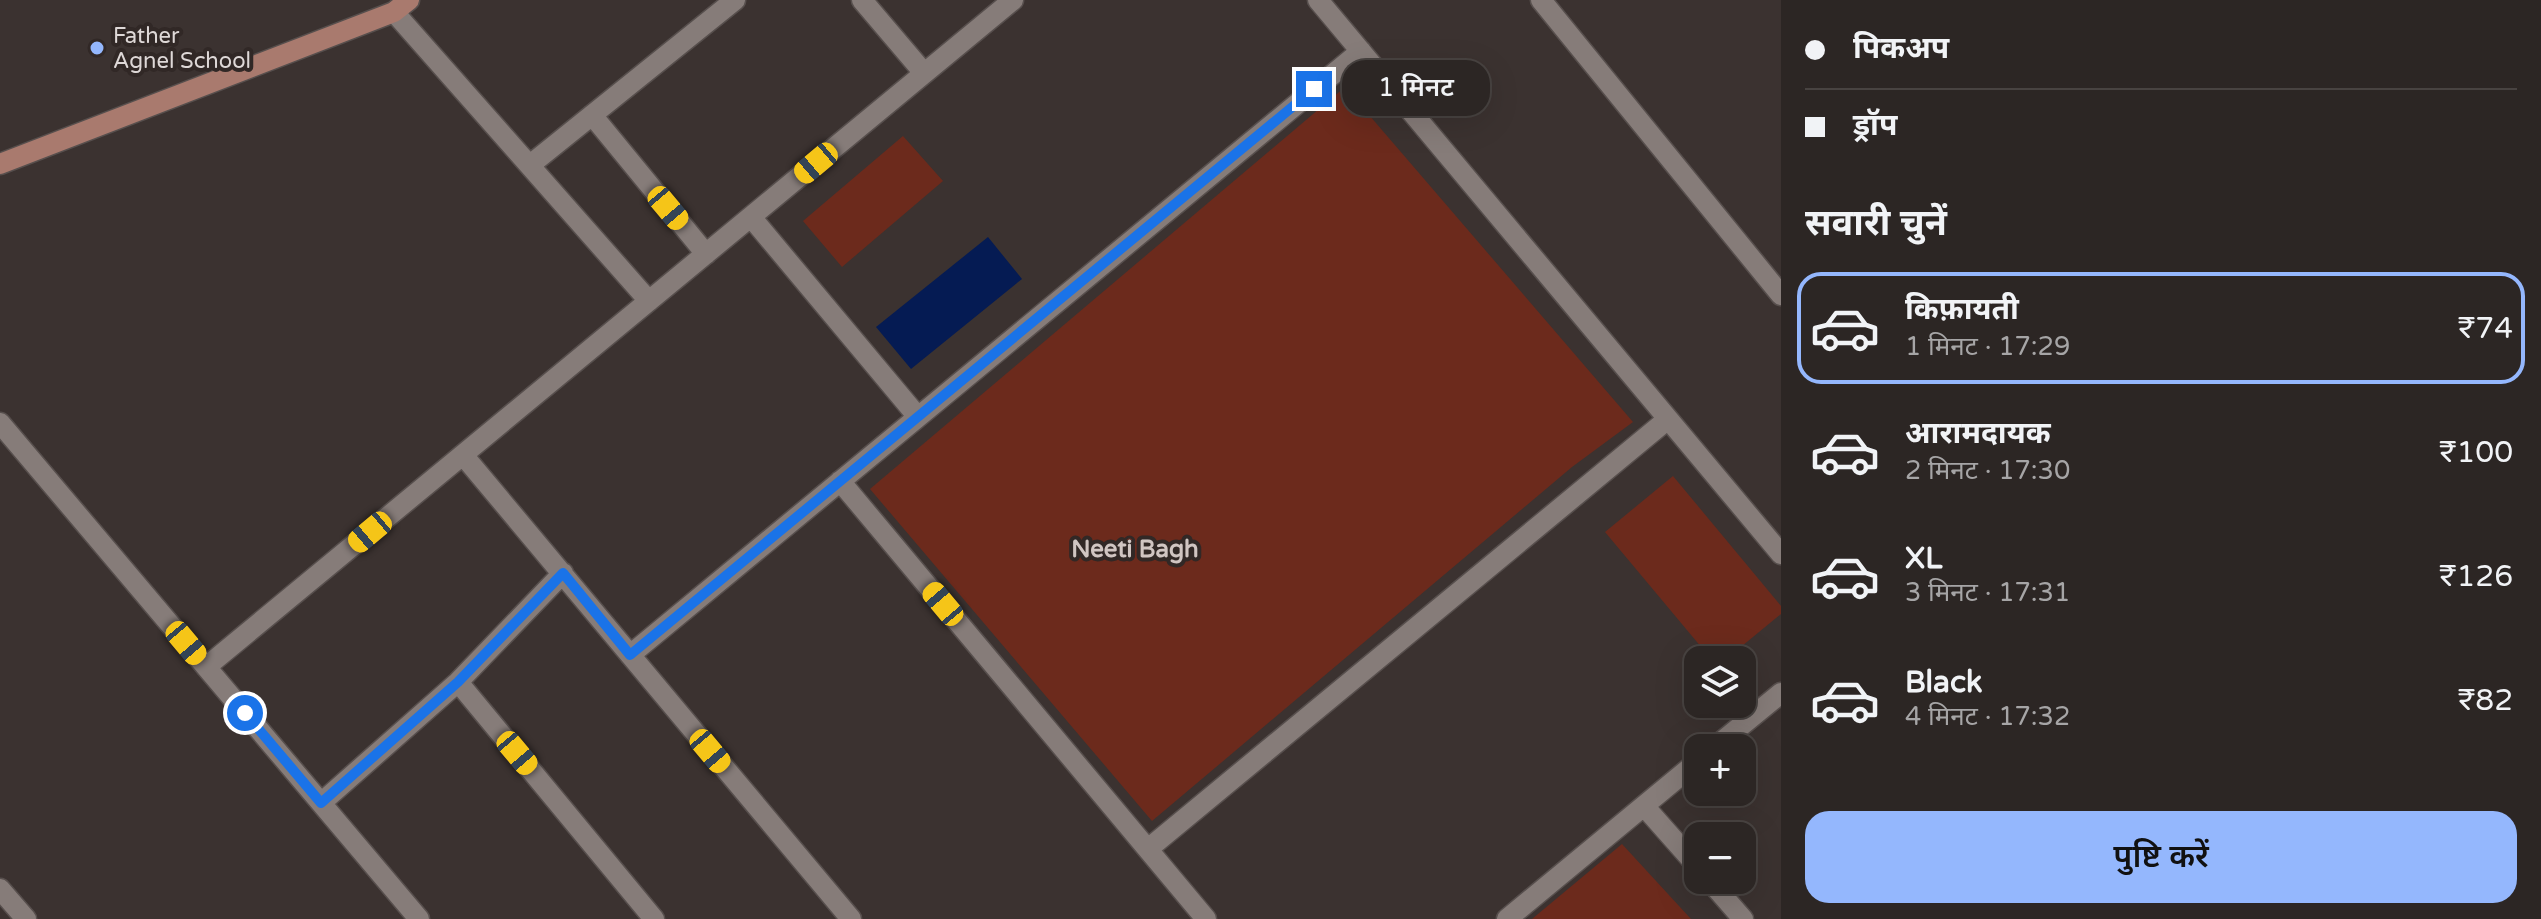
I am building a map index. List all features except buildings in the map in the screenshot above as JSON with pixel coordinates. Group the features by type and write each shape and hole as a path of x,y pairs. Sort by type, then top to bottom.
{"street":[{"path":"530,165 735,0"},
{"path":"862,0 924,73"},
{"path":"206,667 1013,0"},
{"path":"1318,0 1781,554"},
{"path":"1541,0 1781,295"},
{"path":"0,164 401,6 530,165 649,301"},
{"path":"630,655 1361,51"},
{"path":"592,115 706,254"},
{"path":"751,217 918,417"},
{"path":"1148,849 1668,419"},
{"path":"0,423 321,803 406,915"},
{"path":"463,455 851,919"},
{"path":"840,481 1206,919"},
{"path":"321,803 458,682 563,573"},
{"path":"458,682 654,919"},
{"path":"1731,734 1781,693"},
{"path":"1507,919 1684,773"},
{"path":"1644,806 1684,851"},
{"path":"0,889 26,919"},
{"path":"1721,894 1743,919"}],"shaded area":[{"path":"1345,87 1633,422 1572,467 1152,821 870,489"},
{"path":"903,136 943,181 842,267 803,221"},
{"path":"1673,476 1781,606 1781,614 1742,646 1700,646 1605,532"},
{"path":"1622,844 1691,919 1532,919"}],"water":[{"path":"988,237 1022,279 911,369 876,327"}],"place":[{"name":"Father Agnel School","path":"97,48"}],"district":[{"name":"Neeti Bagh","path":"1135,549"}],"route":[{"path":"245,713 321,803 458,682 563,573 630,655 1314,89"}]}
